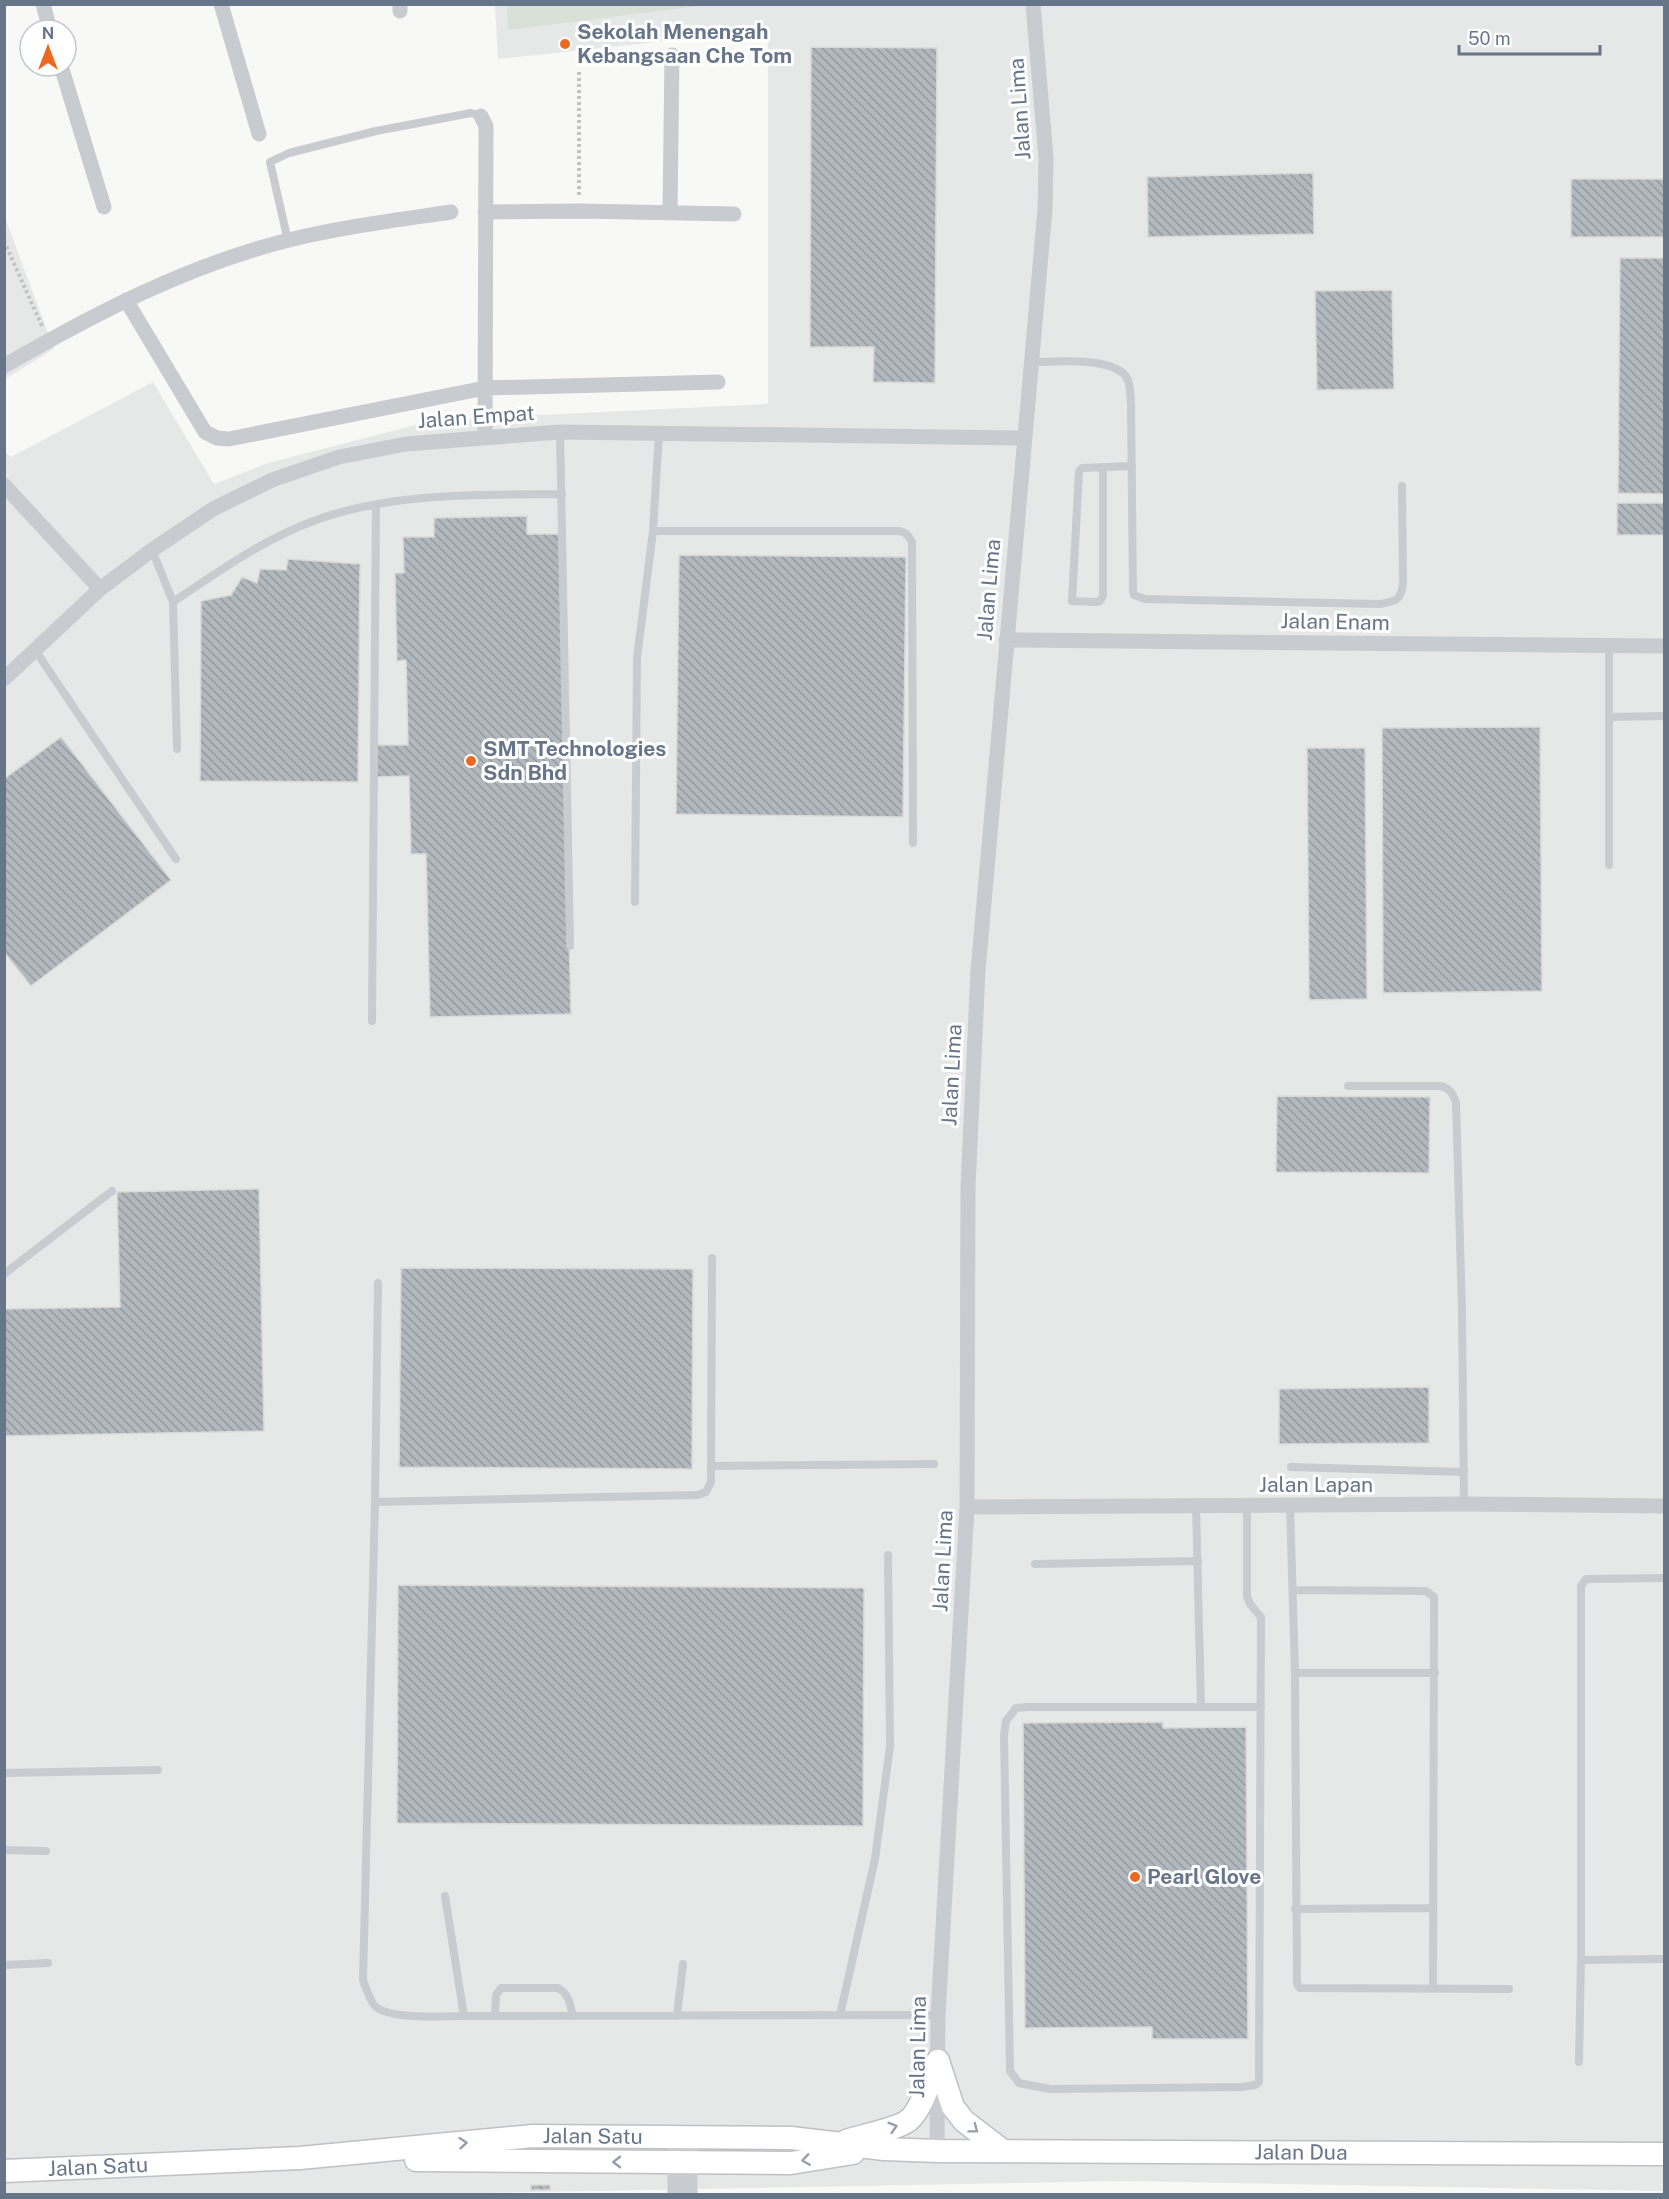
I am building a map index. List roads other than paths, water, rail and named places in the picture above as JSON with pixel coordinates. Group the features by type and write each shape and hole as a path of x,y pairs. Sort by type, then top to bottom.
{"main road":[{"path":"837,2143 898,2127 910,2120 938,2061"},
{"path":"938,2061 953,2107 964,2121 1003,2151"},
{"name":"Jalan Satu","path":"4,2171 300,2158 533,2136 791,2138 884,2149 937,2151"},
{"name":"Jalan Satu","path":"300,2158 791,2163 884,2149"},
{"name":"Jalan Dua","path":"937,2151 1665,2154"}],"street":[{"path":"220,4 259,134"},
{"name":"Jalan Lima","path":"937,2151 938,2015 967,1507 968,1187 978,959 1045,209 1046,158 1033,4"},
{"path":"670,212 672,55"},
{"path":"65,78 104,207"},
{"path":"481,116 486,126 485,438"},
{"path":"4,366 48,340 126,300 207,266 288,241 364,225 451,212"},
{"path":"485,212 734,214"},
{"path":"126,300 205,432 217,438 228,439 485,388 718,382"},
{"name":"Jalan Empat","path":"4,679 100,589 213,509 272,480 339,457 406,444 560,432 1024,438"},
{"path":"4,485 100,589"},
{"name":"Jalan Enam","path":"1006,640 1665,646"},
{"name":"Jalan Lapan","path":"967,1507 1464,1504 1665,1506"},
{"path":"683,2137 683,2162 690,2194"},
{"path":"675,2194 683,2162"}],"lane":[{"path":"288,241 270,162 289,153 376,131 471,113 481,116"},
{"path":"1031,362 1094,363 1124,374 1129,383 1134,595 1146,599 1380,604 1396,600 1402,592 1403,582 1402,486"},
{"path":"560,432 570,946"},
{"path":"635,902 637,658 653,531 659,433"},
{"path":"1103,467 1103,596 1098,602 1072,602 1078,473 1082,468 1103,467 1132,466"},
{"path":"173,602 248,552 316,520 375,505 445,496 562,494"},
{"path":"372,1021 375,505"},
{"path":"653,531 898,531 905,532 909,536 912,542 914,843"},
{"path":"152,550 173,602 177,749"},
{"path":"1609,645 1609,865"},
{"path":"35,650 176,859"},
{"path":"1609,717 1665,716"},
{"path":"1348,1086 1447,1087 1456,1102 1462,1311 1464,1504"},
{"path":"4,1274 112,1191"},
{"path":"375,1502 698,1495 706,1492 711,1482 712,1258"},
{"path":"378,1283 363,1980 367,1993 376,2007 393,2014 464,2016 938,2015"},
{"path":"711,1466 934,1464"},
{"path":"1291,1467 1464,1472"},
{"path":"1196,1506 1201,1707"},
{"path":"1247,1506 1247,1596 1250,1604 1261,1617 1261,1707 1259,2082 1242,2087 1127,2089 1050,2089 1019,2083 1010,2071 1004,1735 1006,1721 1016,1708 1027,1707 1261,1707"},
{"path":"1290,1506 1295,1673 1295,1977 1300,1988 1509,1989"},
{"path":"840,2015 875,1859 890,1746 888,1556"},
{"path":"1035,1564 1198,1561"},
{"path":"1579,2062 1581,1586 1586,1580 1665,1578"},
{"path":"1293,1590 1426,1591 1432,1593 1435,1602 1433,1988"},
{"path":"1295,1673 1435,1672"},
{"path":"4,1773 158,1770"},
{"path":"4,1850 46,1851"},
{"path":"445,1896 464,2016"},
{"path":"1295,1908 1433,1908"},
{"path":"1581,1960 1665,1959"},
{"path":"4,1965 48,1964"},
{"path":"677,2016 683,1964"},
{"path":"495,2016 496,1995 501,1988 558,1988 565,1992 573,2016"}],"place":[{"name":"Sekolah Menengah Kebangsaan Che Tom","path":"565,44"},
{"name":"SMT Technologies Sdn Bhd","path":"471,761"},
{"name":"Pearl Glove","path":"1135,1877"}]}
